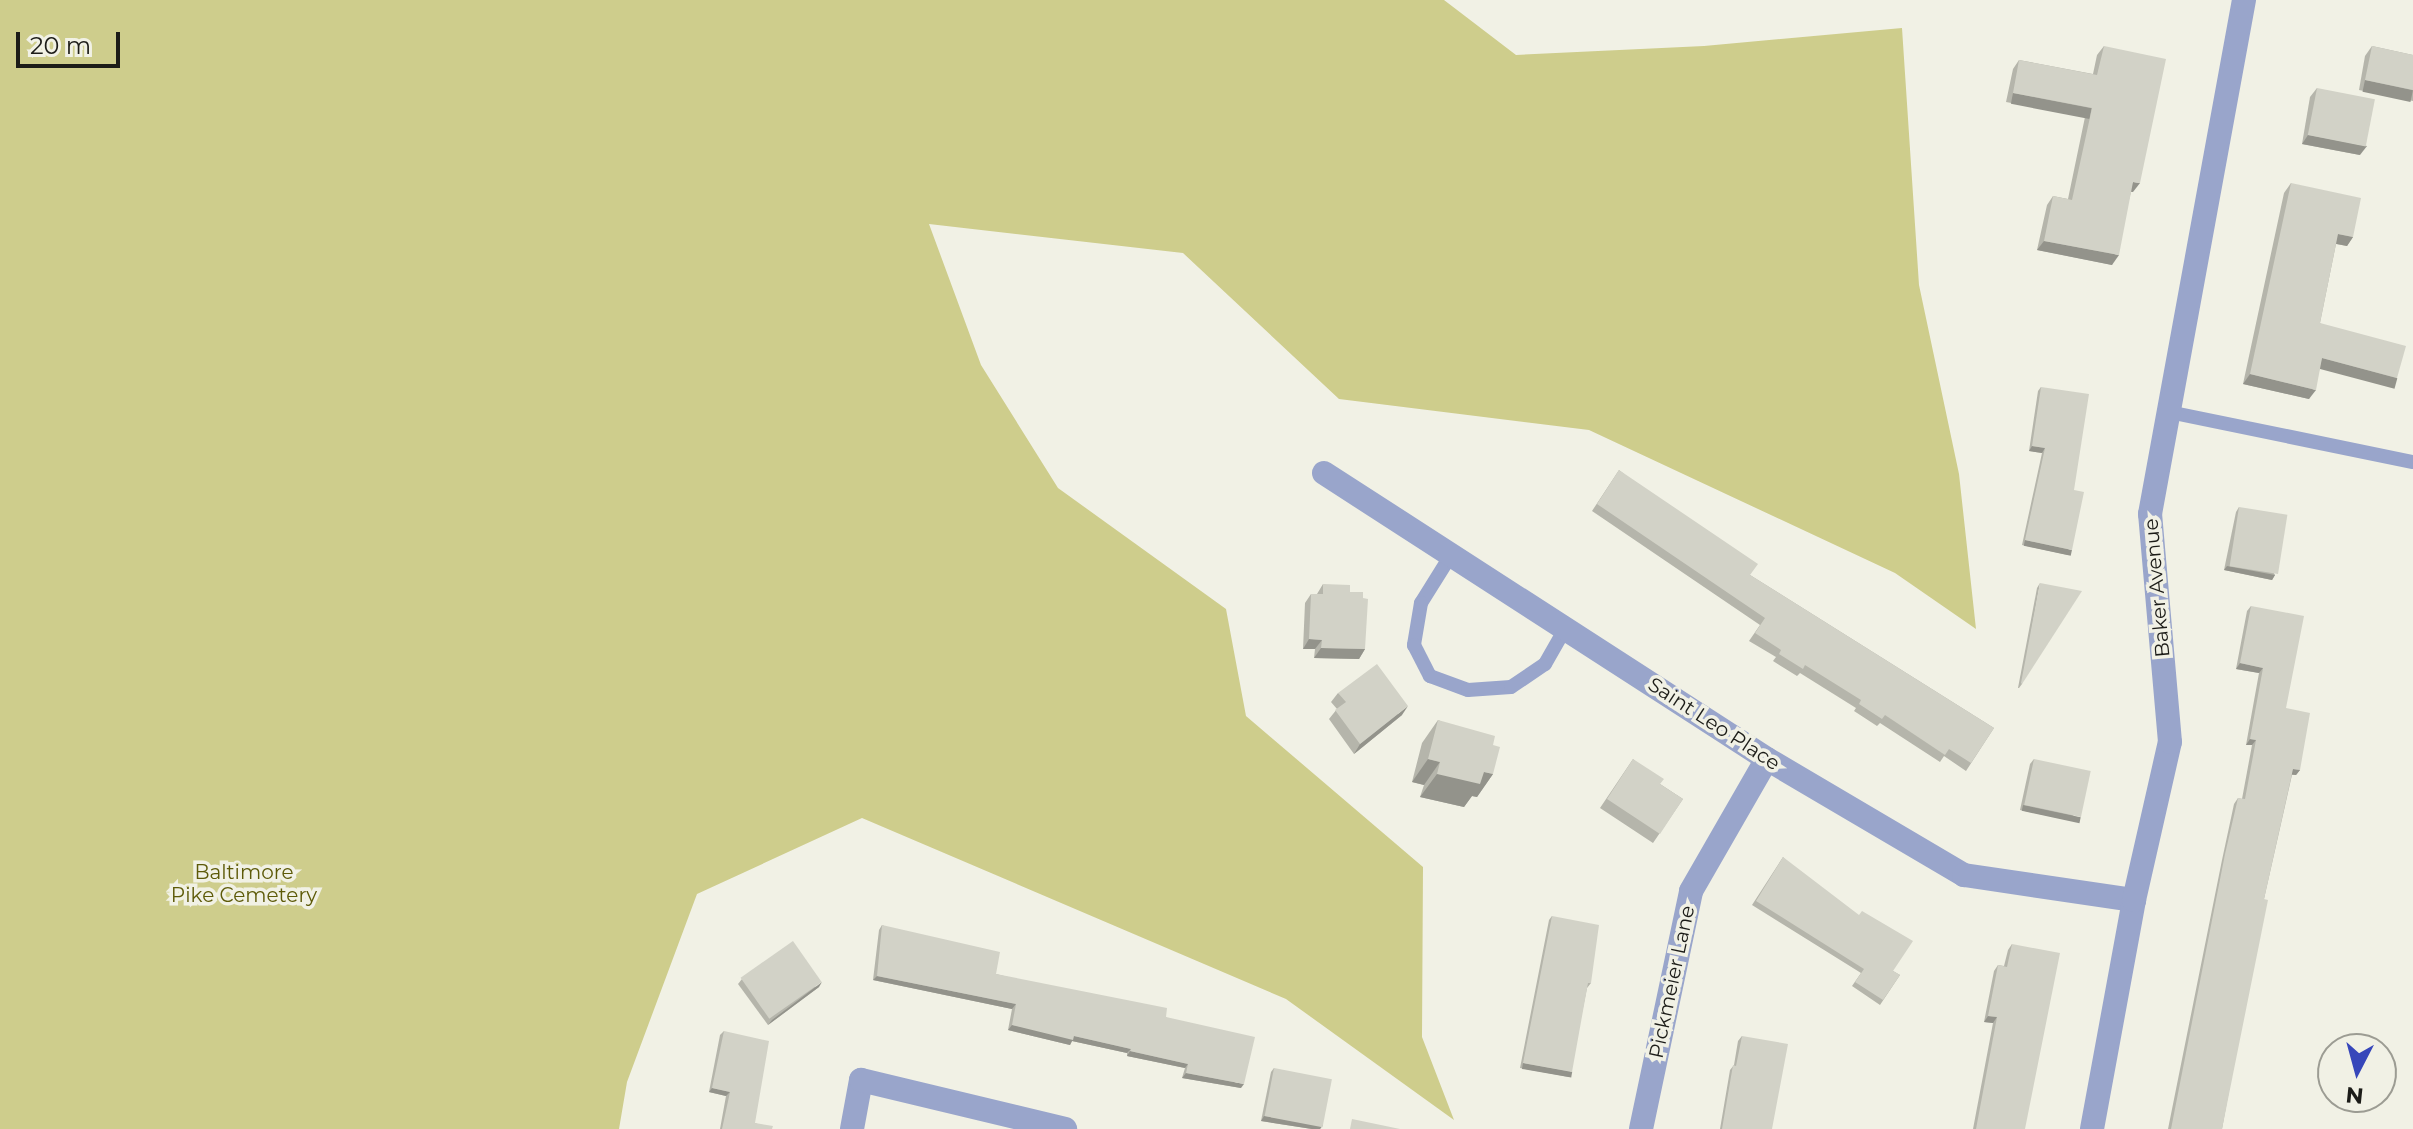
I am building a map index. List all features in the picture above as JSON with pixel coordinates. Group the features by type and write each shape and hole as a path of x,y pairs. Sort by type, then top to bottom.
{"street":[{"name":"Baker Avenue","path":"2092,1129 2134,900 2170,742 2150,514 2244,0"},
{"name":"Saint Leo Place","path":"1324,473 1767,759 1964,875 2134,900"},
{"name":"Pickmeier Lane","path":"1641,1129 1691,891 1767,759"},
{"path":"852,1129 861,1080 1065,1129"}],"lane":[{"path":"2169,412 2413,462"},
{"path":"1451,555 1421,603 1414,645 1430,676 1468,690 1511,687 1545,664 1565,629"}],"green space":[{"name":"Baltimore Pike Cemetery","path":"0,0 1444,0 1516,55 1704,46 1902,28 1919,285 1959,474 1976,629 1895,573 1589,430 1339,399 1183,253 929,224 981,365 1058,488 1226,609 1246,716 1423,867 1422,1037 1454,1120 1286,999 862,818 697,894 627,1082 619,1129 0,1129"}],"building":[{"path":"2104,46 2166,59 2140,183 2133,182 2119,255 2044,241 2053,196 2072,200 2092,108 2013,93 2019,60 2097,75"},
{"path":"2372,46 2413,55 2413,90 2365,80"},
{"path":"2317,88 2375,99 2366,146 2308,135"},
{"path":"2291,183 2361,198 2353,237 2338,234 2320,323 2406,346 2397,378 2322,358 2316,390 2250,374"},
{"path":"2041,387 2089,394 2074,490 2084,492 2072,550 2025,540 2045,448 2032,446"},
{"path":"1619,470 1758,564 1750,575 1994,728 1971,763 1949,749 1945,755 1885,715 1882,719 1859,704 1861,700 1805,665 1803,669 1779,654 1781,650 1755,633 1765,618 1597,504"},
{"path":"2239,507 2287,515 2278,574 2230,566"},
{"path":"2040,583 2082,591 2022,684 2021,683"},
{"path":"1323,584 1350,585 1350,592 1363,592 1363,598 1368,599 1365,649 1321,648 1322,640 1309,639 1311,594 1323,594"},
{"path":"2251,606 2304,616 2286,708 2310,713 2300,770 2293,769 2264,899 2268,900 2222,1129 2171,1129 2225,854 2238,798 2245,799 2256,740 2250,739 2263,668 2240,663"},
{"path":"1377,664 1408,706 1360,744 1335,710 1346,702 1338,693"},
{"path":"1438,720 1495,736 1493,745 1500,747 1493,774 1484,772 1480,784 1437,774 1440,762 1428,759"},
{"path":"1633,759 1664,779 1660,784 1683,799 1660,834 1607,799"},
{"path":"2034,759 2091,771 2081,817 2024,805"},
{"path":"1783,857 1859,915 1862,911 1913,941 1893,971 1900,975 1883,1000 1855,982 1864,969 1756,901"},
{"path":"1552,916 1599,925 1591,983 1588,983 1572,1072 1523,1063"},
{"path":"882,925 1000,952 996,974 1167,1008 1166,1017 1255,1037 1244,1084 1186,1073 1188,1064 1131,1049 1074,1036 1073,1040 1012,1025 1016,1004 877,976"},
{"path":"793,941 822,982 769,1019 741,978"},
{"path":"2012,944 2060,953 2025,1129 1976,1129 1997,1017 1988,1016 1998,965 2007,967"},
{"path":"724,1031 769,1041 755,1123 773,1126 772,1129 722,1129 730,1092 712,1088"},
{"path":"1742,1036 1788,1044 1772,1129 1722,1129 1733,1065 1736,1066"},
{"path":"1274,1068 1332,1079 1323,1127 1265,1116"},
{"path":"1352,1119 1400,1129 1350,1129"}]}
